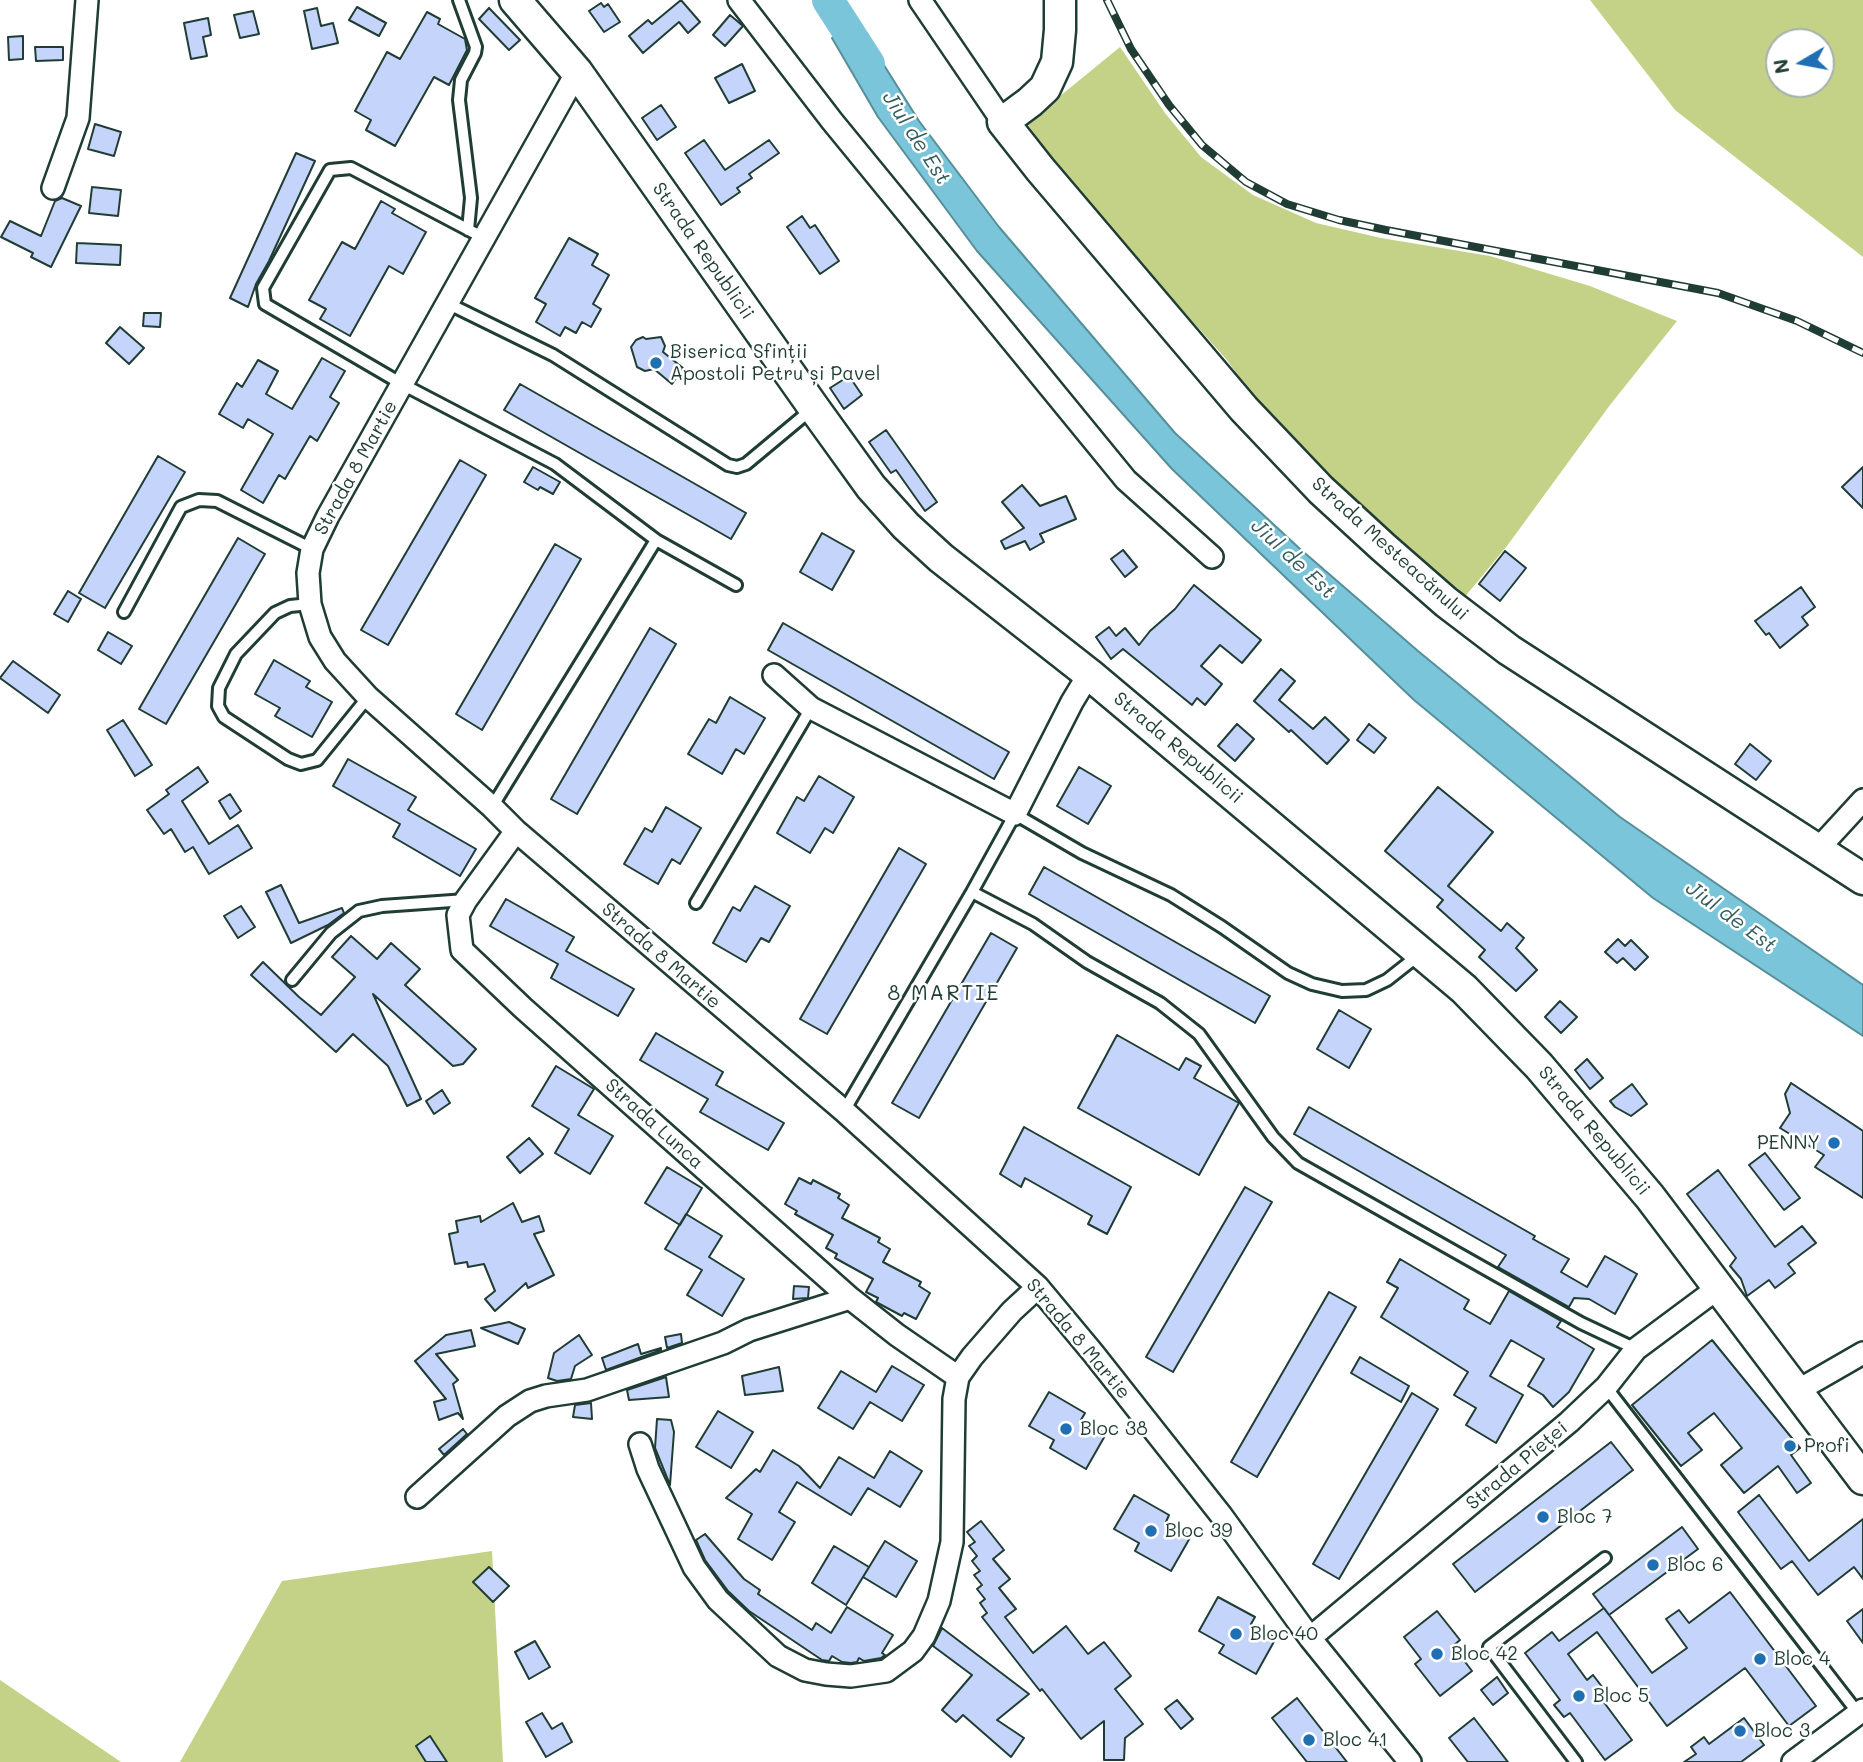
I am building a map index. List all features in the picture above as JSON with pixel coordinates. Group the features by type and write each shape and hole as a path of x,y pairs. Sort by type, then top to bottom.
{"main road":[{"name":"Strada Republicii","path":"515,0 578,72 814,408 872,486 906,526 942,558 1089,674 1464,989 1539,1066 1650,1197 1863,1479"},
{"path":"1003,122 1045,88 1057,62 1060,0"},
{"name":"Strada Mesteacănului","path":"1003,122 1244,409 1321,490 1383,547 1446,602 1508,650 1863,879"}],"street":[{"path":"53,188 78,118 87,0"},
{"path":"739,0 832,121 1126,480 1212,557"},
{"path":"920,0 1003,122"},
{"name":"Strada 8 Martie","path":"578,72 476,234 447,303 312,549 308,573 310,604 320,637 335,661 368,697 516,831 844,1111 1038,1287 1213,1505 1310,1638 1410,1762"},
{"path":"774,675 811,708 1015,814 1089,674"},
{"path":"1818,849 1863,800"},
{"name":"Strada Lunca","path":"516,831 458,915 462,950 523,1008 850,1298 897,1335 958,1377"},
{"path":"640,1444 648,1469 694,1567 718,1600 778,1656 805,1670 827,1674 850,1676 886,1671 913,1651 924,1636 939,1601 952,1542 954,1399 958,1377 988,1339 1038,1287"},
{"name":"Strada Pieței","path":"1310,1638 1569,1422 1606,1387 1636,1349 1718,1289"},
{"path":"417,1497 507,1416 530,1401 546,1396 587,1391 723,1343 749,1330 850,1298"},
{"path":"1797,1391 1863,1353"},
{"path":"1793,1762 1861,1712"}],"lane":[{"path":"459,0 476,47 461,80 459,100 476,234"},
{"path":"476,234 351,168 330,170 263,288 265,304 402,383 555,464 656,540 736,585"},
{"path":"447,303 553,355 728,465 737,467 746,464 814,408"},
{"path":"124,612 181,507 200,500 217,501 312,549"},
{"path":"492,807 656,540"},
{"path":"310,604 290,606 275,613 236,654 219,688 218,706 223,716 288,759 301,764 317,760 368,697"},
{"path":"696,903 811,708"},
{"path":"844,1111 1015,814 1082,853 1171,895 1288,973 1312,984 1342,991 1366,990 1387,980 1422,953"},
{"path":"972,892 1033,924 1087,962 1160,1003 1199,1034 1273,1137 1298,1163 1580,1323 1636,1349"},
{"path":"292,980 331,933 359,911 382,906 466,900"},
{"path":"1606,1387 1861,1712"},
{"path":"1576,1762 1489,1647 1605,1558"}],"green space":[{"path":"1590,0 1863,0 1863,257 1675,110"},
{"path":"1120,47 1165,113 1201,157 1253,195 1316,223 1381,238 1490,256 1590,286 1677,321 1610,405 1507,546 1463,599 1342,493 1263,412 1227,360 1109,228 1050,157 1027,123"},
{"path":"492,1551 503,1762 180,1762 282,1581"},
{"path":"0,1680 121,1762 0,1762"}],"water":[{"path":"857,22 919,121 999,227 1175,433 1299,548 1418,651 1620,817 1863,985 1863,1036 1653,898 1414,700 1172,469 977,251 878,117 832,38"}],"building":[{"path":"681,0 700,22 688,33 679,22 643,53 629,36 648,20 652,24"},
{"path":"601,3 604,7 608,4 620,22 604,32 589,11"},
{"path":"357,7 386,23 379,36 349,20"},
{"path":"317,8 321,26 333,23 338,43 312,49 304,11"},
{"path":"489,8 520,40 509,50 479,19"},
{"path":"253,11 259,34 240,38 234,15"},
{"path":"427,12 440,19 438,24 465,39 467,50 449,85 434,77 395,146 366,130 371,120 355,111 387,52 400,59"},
{"path":"730,15 743,26 725,46 713,35"},
{"path":"208,18 211,35 203,37 207,56 191,59 184,23"},
{"path":"23,36 23,59 9,60 8,37"},
{"path":"35,47 63,47 63,60 36,61"},
{"path":"742,64 755,91 729,103 715,78"},
{"path":"661,105 676,127 657,140 642,118"},
{"path":"95,124 121,132 114,156 88,149"},
{"path":"704,140 725,170 769,140 779,153 749,174 752,178 737,188 740,192 721,205 685,153"},
{"path":"296,153 315,161 256,284 248,307 230,298"},
{"path":"92,187 121,190 118,216 89,213"},
{"path":"62,198 81,206 51,267 31,257 33,253 1,237 10,221 41,236 55,201"},
{"path":"381,201 395,209 392,213 426,232 403,274 389,266 350,336 320,319 326,309 309,300 342,242 355,249"},
{"path":"802,216 810,228 815,225 839,261 820,274 787,227"},
{"path":"569,238 598,254 592,265 609,275 593,304 601,309 591,327 582,322 576,333 565,327 560,336 536,322 546,304 535,298"},
{"path":"77,243 121,245 120,265 76,263"},
{"path":"144,313 161,313 160,327 143,326"},
{"path":"120,327 144,348 129,364 106,343"},
{"name":"Biserica Sfinții Apostoli Petru și Pavel","path":"643,337 661,337 665,346 663,352 683,368 672,384 654,369 645,371 637,367 631,347 636,340"},
{"path":"322,358 345,371 330,397 339,403 317,441 310,436 285,479 279,475 263,503 241,490 273,434 248,419 243,428 219,414 237,383 242,387 258,360 278,371 266,394 292,409"},
{"path":"849,376 862,395 844,409 830,388"},
{"path":"520,384 746,513 731,539 504,410"},
{"path":"886,430 937,502 925,511 896,470 891,473 869,442"},
{"path":"158,456 185,472 105,608 79,593"},
{"path":"460,460 486,475 388,645 361,630"},
{"path":"533,467 560,482 553,494 524,482"},
{"path":"1863,467 1863,508 1842,487"},
{"path":"1022,485 1040,506 1066,496 1076,519 1040,534 1044,542 1030,550 1025,541 1005,549 1001,541 1024,528 1002,502"},
{"path":"822,533 854,551 832,590 800,572"},
{"path":"238,538 265,554 166,724 139,709"},
{"path":"555,544 581,559 482,730 456,714"},
{"path":"1123,550 1137,567 1125,577 1111,559"},
{"path":"1505,551 1526,568 1500,601 1479,584"},
{"path":"1194,585 1261,640 1242,663 1220,645 1201,666 1222,684 1205,705 1197,698 1192,705 1123,649 1111,659 1096,637 1109,627 1116,636 1125,628 1139,645 1150,631 1175,609"},
{"path":"1801,587 1815,607 1802,617 1808,625 1780,648 1769,633 1766,635 1755,621"},
{"path":"68,591 81,599 68,622 54,614"},
{"path":"783,623 1009,752 994,779 768,650"},
{"path":"650,628 676,644 577,814 551,799"},
{"path":"108,632 132,646 121,664 98,650"},
{"path":"274,660 310,681 306,687 332,702 312,737 275,716 280,708 255,694"},
{"path":"13,661 60,695 48,713 0,678"},
{"path":"1281,669 1295,681 1279,700 1313,729 1325,717 1349,740 1327,764 1291,730 1289,732 1254,701"},
{"path":"730,697 765,718 744,754 736,749 722,774 688,754 709,719 716,723"},
{"path":"123,720 152,765 135,776 107,730"},
{"path":"1237,724 1254,739 1235,761 1218,746"},
{"path":"1369,724 1386,738 1374,753 1357,740"},
{"path":"1750,744 1771,761 1756,780 1735,764"},
{"path":"348,759 416,797 408,810 476,849 460,876 393,837 400,824 333,786"},
{"path":"198,767 208,782 182,801 209,844 238,825 252,848 209,874 193,847 185,852 171,829 164,834 147,810 169,794 166,790"},
{"path":"1079,767 1111,786 1088,824 1057,806"},
{"path":"819,776 854,797 833,833 825,828 810,853 777,833 797,797 804,801"},
{"path":"1438,787 1493,832 1448,886 1501,931 1507,923 1524,938 1516,948 1537,970 1516,991 1479,957 1485,950 1437,907 1443,900 1385,851"},
{"path":"230,794 241,811 230,819 219,801"},
{"path":"666,807 701,828 680,864 672,859 658,884 624,864 645,828 652,832"},
{"path":"899,848 926,864 827,1034 800,1019"},
{"path":"1044,867 1270,996 1255,1023 1029,894"},
{"path":"281,885 299,923 342,908 344,913 328,925 291,943 266,892"},
{"path":"755,886 790,906 769,942 761,938 746,962 713,943 733,907 740,911"},
{"path":"506,899 574,937 566,951 634,989 618,1016 551,978 558,964 490,926"},
{"path":"241,906 255,927 238,938 224,916"},
{"path":"991,933 1017,948 919,1118 892,1103"},
{"path":"351,936 377,959 391,943 420,969 405,985 476,1049 463,1064 453,1066 373,994 421,1099 407,1106 388,1066 353,1034 336,1052 251,975 263,962 321,1015 355,977 332,957"},
{"path":"1618,939 1625,946 1631,940 1648,957 1635,970 1623,958 1617,963 1605,952"},
{"path":"1560,1001 1577,1017 1561,1033 1545,1017"},
{"path":"1339,1010 1371,1029 1349,1068 1317,1049"},
{"path":"656,1033 723,1072 716,1085 784,1123 768,1150 700,1112 708,1099 640,1060"},
{"path":"1117,1035 1179,1070 1186,1058 1201,1066 1194,1078 1239,1103 1199,1175 1078,1108"},
{"path":"1587,1059 1603,1078 1590,1089 1575,1070"},
{"path":"556,1066 594,1089 578,1115 613,1136 590,1174 555,1153 569,1129 532,1106"},
{"name":"PENNY","path":"1791,1083 1863,1131 1863,1198 1815,1167 1824,1155 1780,1128 1790,1113 1785,1094"},
{"path":"1632,1084 1647,1104 1631,1116 1610,1101"},
{"path":"442,1090 450,1103 434,1114 426,1101"},
{"path":"1309,1107 1535,1236 1533,1239 1569,1259 1561,1272 1587,1287 1605,1256 1637,1274 1615,1314 1589,1299 1574,1298 1569,1307 1498,1267 1506,1255 1294,1134"},
{"path":"1024,1127 1131,1187 1107,1234 1088,1224 1092,1216 1025,1178 1021,1187 1000,1174"},
{"path":"529,1138 543,1154 520,1173 507,1157"},
{"path":"1765,1153 1800,1198 1784,1210 1749,1165"},
{"path":"667,1167 702,1188 680,1225 645,1203"},
{"path":"1718,1170 1775,1247 1802,1226 1816,1243 1788,1264 1795,1273 1775,1288 1769,1280 1747,1296 1741,1279 1730,1266 1736,1258 1687,1194"},
{"path":"799,1178 811,1184 813,1180 840,1194 838,1198 849,1205 842,1218 880,1238 878,1242 890,1249 883,1262 921,1282 919,1286 930,1293 916,1319 904,1313 902,1316 876,1302 878,1298 866,1292 873,1279 835,1258 837,1254 826,1248 833,1235 795,1214 797,1211 785,1204"},
{"path":"1245,1187 1272,1202 1173,1372 1146,1357"},
{"path":"513,1203 522,1222 539,1216 544,1231 534,1234 554,1275 528,1288 526,1283 495,1311 485,1299 495,1291 484,1264 468,1267 467,1262 455,1264 449,1234 458,1232 456,1221 480,1216 481,1222"},
{"path":"686,1214 722,1236 709,1257 744,1279 722,1316 687,1295 702,1270 665,1249"},
{"path":"1400,1259 1469,1300 1464,1309 1490,1324 1509,1291 1561,1321 1557,1327 1594,1349 1569,1392 1553,1407 1543,1395 1528,1386 1544,1359 1511,1340 1490,1376 1523,1395 1496,1443 1466,1425 1476,1408 1454,1395 1468,1372 1381,1317 1398,1288 1387,1282"},
{"path":"794,1286 809,1287 808,1298 793,1299"},
{"path":"1329,1292 1356,1307 1257,1477 1231,1462"},
{"path":"509,1322 525,1329 518,1344 481,1328"},
{"path":"471,1330 475,1346 436,1354 458,1380 453,1384 463,1419 458,1413 439,1420 434,1402 446,1399 415,1361 446,1335"},
{"path":"681,1334 682,1343 667,1348 665,1337"},
{"path":"579,1335 592,1355 575,1366 571,1379 557,1381 548,1378 554,1353"},
{"path":"1712,1340 1800,1448 1791,1455 1811,1483 1797,1493 1778,1466 1744,1493 1721,1465 1742,1448 1714,1413 1688,1433 1702,1450 1681,1466 1632,1405"},
{"path":"638,1344 641,1354 661,1350 606,1370 602,1358"},
{"path":"1360,1357 1409,1386 1401,1402 1351,1373"},
{"path":"892,1366 924,1385 902,1421 870,1402 853,1429 818,1408 841,1371 876,1392"},
{"path":"779,1367 783,1391 745,1395 742,1376"},
{"path":"666,1377 669,1397 629,1400 627,1390"},
{"name":"Bloc 38","path":"1049,1392 1085,1413 1081,1420 1106,1434 1086,1469 1050,1448 1054,1440 1029,1426"},
{"path":"1412,1393 1438,1409 1339,1579 1313,1564"},
{"path":"591,1403 592,1419 573,1417 575,1405"},
{"path":"718,1411 753,1432 731,1468 696,1447"},
{"path":"657,1419 671,1420 674,1432 670,1485 655,1448"},
{"path":"463,1429 467,1434 444,1455 439,1449"},
{"name":"Bloc 7","path":"1611,1442 1633,1470 1475,1592 1453,1564"},
{"path":"773,1450 799,1466 820,1488 839,1457 874,1478 890,1451 922,1471 900,1507 868,1488 851,1515 797,1482 779,1512 795,1522 772,1560 738,1539 752,1514 726,1498 756,1469 760,1472"},
{"name":"Bloc 39","path":"1134,1495 1169,1515 1166,1522 1191,1536 1171,1571 1135,1551 1139,1543 1114,1529"},
{"path":"1759,1495 1809,1561 1863,1519 1863,1579 1854,1567 1818,1595 1792,1561 1781,1569 1738,1512"},
{"path":"981,1521 1004,1550 993,1559 1010,1579 999,1588 1016,1609 1005,1617 1033,1653 1066,1626 1088,1654 1104,1642 1131,1676 1115,1689 1143,1724 1125,1738 1124,1760 1104,1760 1104,1721 1081,1739 982,1617 987,1613 980,1603 985,1599 977,1589 982,1585 974,1575 980,1571 972,1561 977,1556 969,1546 975,1542 967,1532"},
{"name":"Bloc 6","path":"1682,1527 1698,1549 1609,1615 1593,1594"},
{"path":"705,1534 744,1579 760,1590 758,1594 812,1630 816,1623 831,1633 847,1607 893,1635 882,1653 885,1655 864,1661 859,1658 857,1662 851,1663 842,1662 832,1656 829,1661 822,1660 749,1611 728,1591 705,1560 696,1540"},
{"path":"885,1541 917,1561 896,1597 863,1577"},
{"path":"834,1546 869,1567 846,1605 812,1583"},
{"path":"489,1567 509,1586 493,1602 473,1582"},
{"path":"1730,1592 1816,1706 1789,1726 1745,1668 1667,1726 1597,1632 1568,1654 1587,1680 1593,1675 1603,1688 1597,1693 1632,1740 1605,1760 1570,1713 1564,1717 1554,1705 1560,1700 1525,1653 1552,1632 1559,1641 1604,1608 1652,1673 1687,1648 1666,1619 1679,1610 1689,1623"},
{"name":"Bloc 40","path":"1218,1597 1255,1617 1251,1624 1276,1638 1256,1674 1219,1653 1224,1645 1199,1631"},
{"path":"1863,1609 1863,1643 1847,1621"},
{"name":"Bloc 42","path":"1437,1611 1460,1640 1453,1646 1472,1671 1440,1696 1415,1664 1421,1659 1404,1637"},
{"path":"942,1628 1029,1694 997,1720 1024,1738 1011,1757 963,1715 956,1722 942,1710 972,1675 933,1646"},
{"path":"535,1641 550,1667 529,1679 515,1652"},
{"path":"1497,1677 1508,1693 1493,1705 1481,1690"},
{"name":"Bloc 41","path":"1297,1698 1347,1762 1307,1762 1272,1718"},
{"path":"1177,1700 1193,1719 1181,1729 1165,1709"},
{"path":"542,1713 552,1729 562,1723 572,1742 546,1757 526,1722"},
{"path":"1474,1718 1508,1762 1468,1762 1449,1738"},
{"name":"Bloc 3","path":"1744,1718 1764,1745 1741,1762 1684,1762 1696,1754 1691,1747 1704,1737 1709,1744"},
{"path":"430,1736 447,1762 426,1762 416,1746"}],"waterway":[{"name":"Jiul de Est","path":"828,0 869,64"}],"railway":[{"path":"1107,0 1131,49 1169,105 1202,145 1246,182 1287,204 1339,220 1386,230 1718,293 1797,321 1863,353"}],"place":[{"name":"Biserica Sfinții Apostoli Petru și Pavel","path":"656,363"},
{"name":"PENNY","path":"1834,1143"},
{"name":"Bloc 38","path":"1066,1429"},
{"name":"Profi","path":"1790,1446"},
{"name":"Bloc 7","path":"1543,1517"},
{"name":"Bloc 39","path":"1151,1531"},
{"name":"Bloc 6","path":"1653,1565"},
{"name":"Bloc 40","path":"1236,1634"},
{"name":"Bloc 42","path":"1437,1654"},
{"name":"Bloc 4","path":"1760,1659"},
{"name":"Bloc 5","path":"1579,1696"},
{"name":"Bloc 3","path":"1740,1731"},
{"name":"Bloc 41","path":"1309,1740"}],"district":[{"name":"8 MARTIE","path":"944,994"}]}
